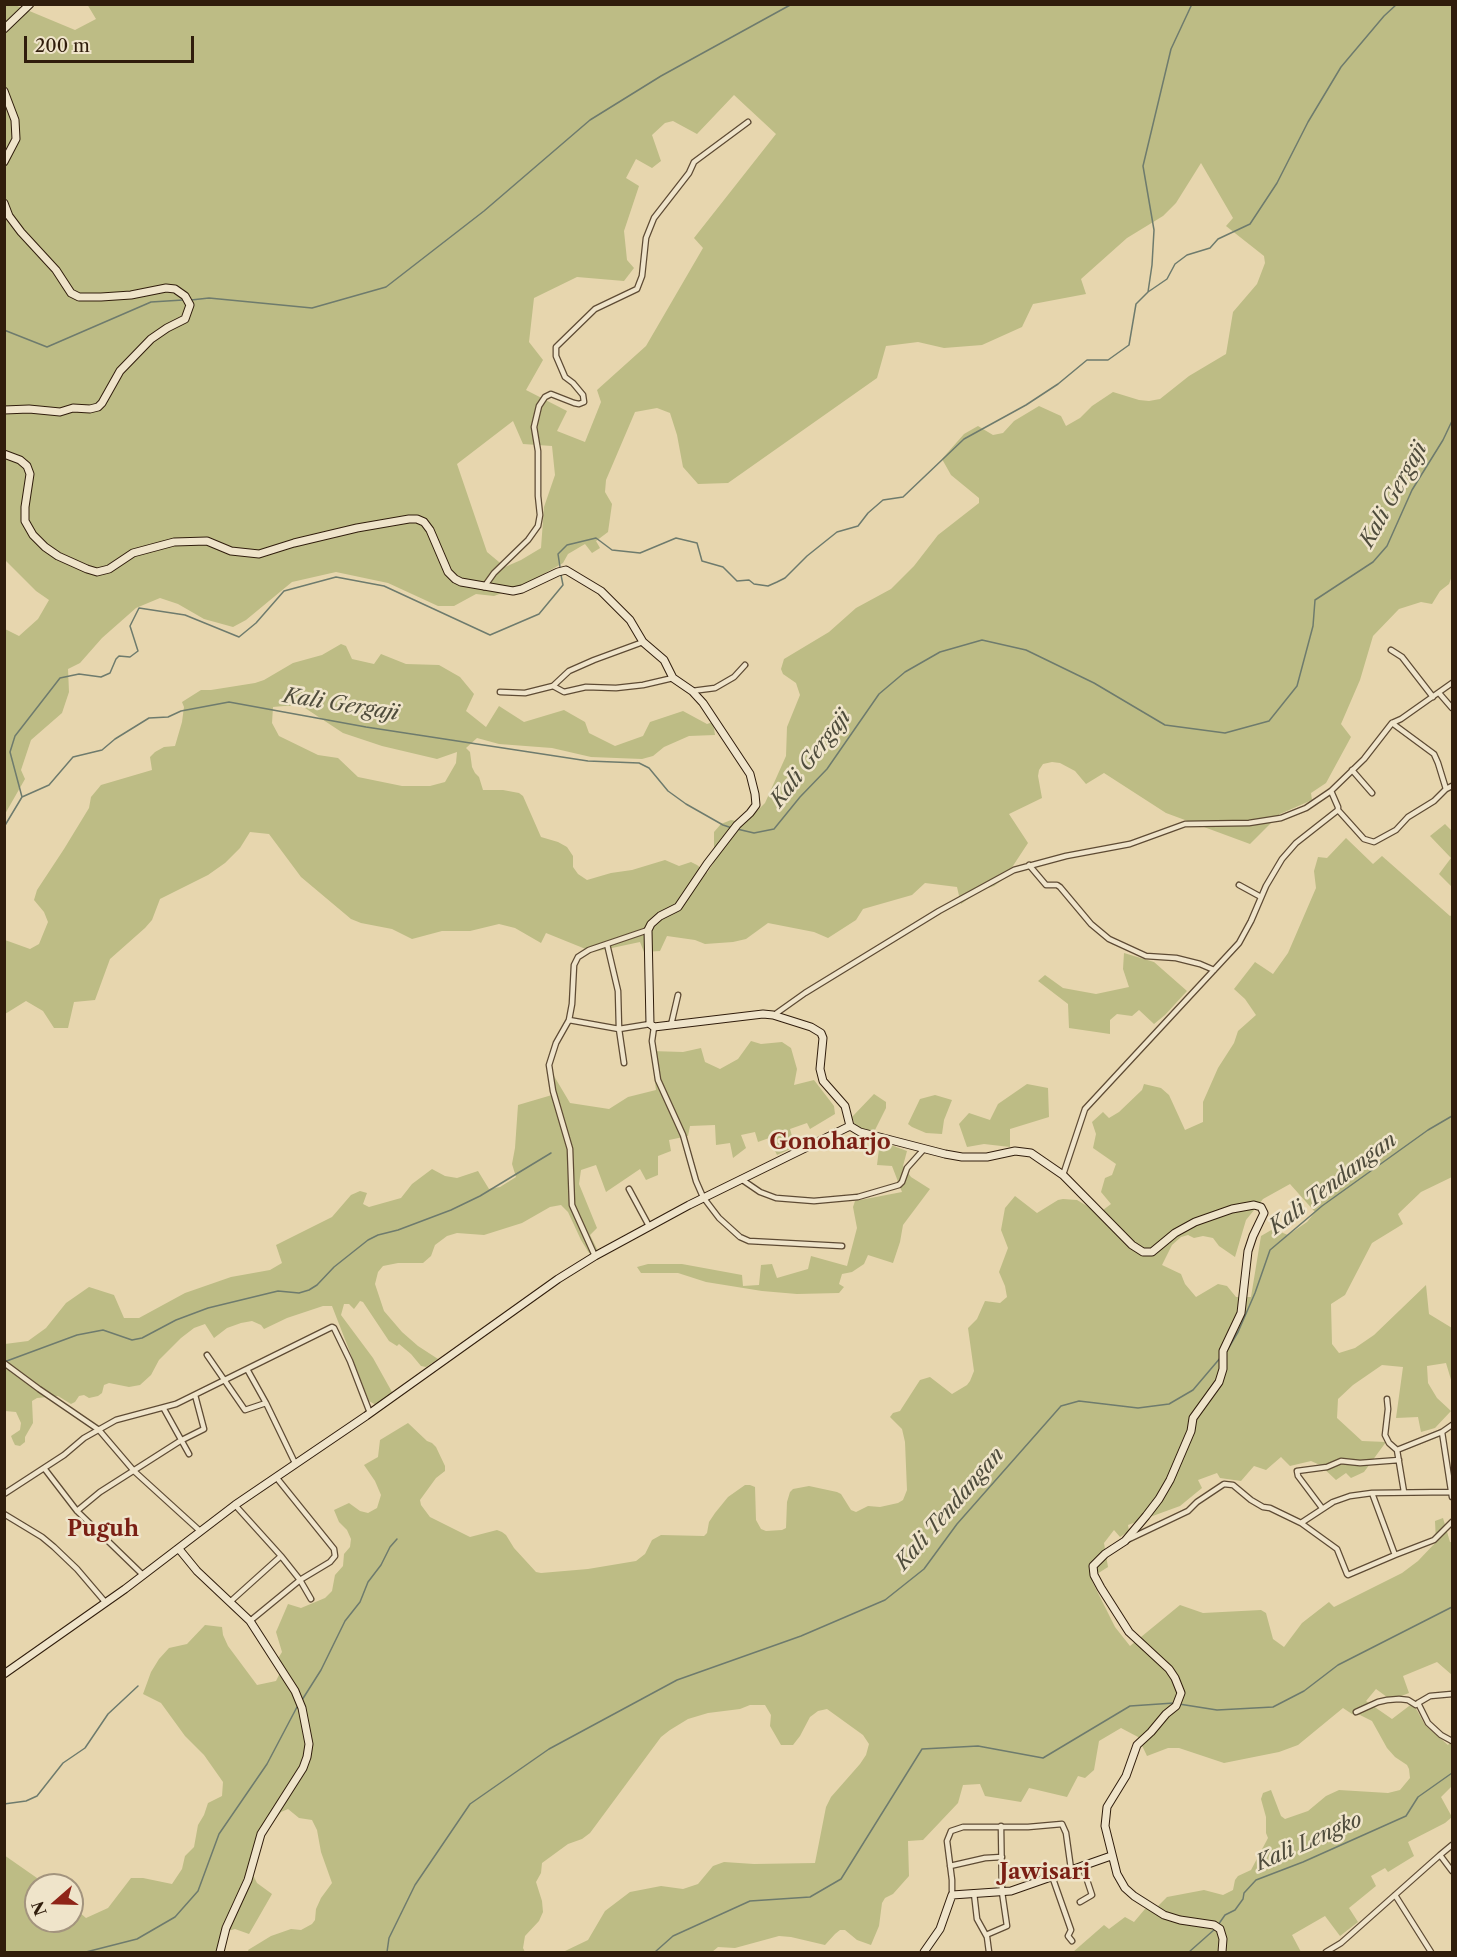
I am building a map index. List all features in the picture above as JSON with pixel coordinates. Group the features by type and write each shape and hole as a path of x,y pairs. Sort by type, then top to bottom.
{"street":[{"path":"4,29 30,4"},
{"path":"4,92 15,120 16,139 4,162"},
{"path":"484,587 538,526 540,515 538,451 534,427 536,413 542,401 550,394 574,403 584,402 583,395 565,377 556,356 556,347 595,309 637,289 642,276 646,238 654,218 689,173 694,162 748,122"},
{"path":"4,203 9,216 56,270 71,293 79,297 131,296 166,288 175,290 184,296 190,305 184,319 151,339 120,371 98,407 73,408 60,412 4,410"},
{"path":"4,454 20,460 27,466 30,474 25,521 33,535 45,547 97,572 109,569 133,553 174,542 207,541 231,551 259,554 357,528 417,519 424,522 430,530 448,572 455,579 484,587 513,591 560,571 572,573 601,591 630,620 643,642 664,660 673,678 692,691 741,759 753,783 756,805 707,864 678,908 660,916 648,930 652,1041 658,1080 683,1136 692,1170 703,1197 719,1218 740,1237 749,1241 842,1246"},
{"path":"500,692 525,693 553,686 569,671 643,642"},
{"path":"1390,650 1402,657 1433,697"},
{"path":"692,691 715,688 734,677 745,665"},
{"path":"553,686 567,692 585,687 602,689 637,686 673,678"},
{"path":"773,1015 939,911 1002,875 1074,854 1130,844 1176,826 1191,823 1249,823 1281,818 1306,808 1331,791 1364,759 1392,723 1452,683"},
{"path":"1439,693 1452,708"},
{"path":"1392,723 1434,754 1446,789"},
{"path":"1352,770 1372,792"},
{"path":"1331,791 1338,810 1364,839 1374,842 1396,830 1408,817 1434,801 1452,786"},
{"path":"1063,1175 1082,1116 1091,1102 1243,936 1275,869 1288,851 1338,810"},
{"path":"1029,866 1046,885 1060,887 1091,924 1108,939 1146,956 1176,958 1214,970"},
{"path":"1239,885 1261,897"},
{"path":"595,1256 572,1205 570,1149 549,1074 551,1055 569,1020 575,961 583,953 648,930"},
{"path":"608,944 618,991 619,1029 624,1063"},
{"path":"671,1025 678,995"},
{"path":"569,1020 619,1029 745,1015 773,1015 811,1027 821,1033 824,1042 820,1063 821,1075 825,1084 845,1106 850,1126 860,1132 962,1157 987,1157 1023,1151 1039,1157 1063,1175 1132,1245 1143,1252 1152,1252 1175,1233 1195,1222 1250,1205 1263,1209 1264,1213 1248,1251 1241,1313 1224,1354 1219,1382 1193,1418 1191,1431 1170,1480 1146,1516 1125,1541"},
{"path":"4,1674 106,1603 235,1505 595,1256 703,1197 850,1126"},
{"path":"741,1179 760,1192 786,1199 814,1201 858,1197 899,1185 907,1168 924,1149"},
{"path":"629,1189 649,1226"},
{"path":"4,1494 84,1438 122,1418 164,1409 333,1327 370,1413"},
{"path":"207,1354 245,1410 266,1403"},
{"path":"4,1363 99,1430 134,1471 200,1531"},
{"path":"247,1369 296,1463"},
{"path":"77,1511 100,1492 180,1441 204,1429 195,1395"},
{"path":"1387,1399 1386,1435 1389,1443 1397,1450 1404,1492"},
{"path":"164,1409 189,1454"},
{"path":"1397,1450 1442,1432 1452,1425"},
{"path":"1442,1432 1452,1497"},
{"path":"1322,1508 1298,1476 1298,1471 1327,1467 1341,1461 1359,1463 1399,1460"},
{"path":"44,1468 77,1511 143,1575"},
{"path":"250,1621 300,1580 330,1562 335,1556 316,1526 276,1477"},
{"path":"1222,1953 1223,1939 1217,1927 1164,1915 1134,1896 1120,1882 1105,1826 1107,1807 1126,1776 1137,1745 1177,1702 1181,1693 1169,1669 1129,1632 1095,1575 1093,1566 1125,1541 1188,1511 1213,1490 1229,1483 1263,1507 1270,1508 1300,1523 1337,1549 1347,1575 1432,1541 1452,1522"},
{"path":"1300,1523 1344,1497 1372,1493 1452,1492"},
{"path":"1372,1493 1395,1555"},
{"path":"235,1505 281,1556 300,1580 311,1599"},
{"path":"4,1514 54,1547 77,1569 106,1603"},
{"path":"179,1549 197,1571 250,1621 288,1679 298,1699 309,1744 308,1756 295,1782 261,1834 244,1889 226,1928 220,1953"},
{"path":"231,1601 281,1556"},
{"path":"1356,1712 1388,1700 1408,1700 1416,1705 1430,1696 1452,1694"},
{"path":"1418,1703 1428,1723 1452,1742"},
{"path":"924,1953 940,1929 952,1895 947,1840 951,1831 963,1827 1028,1827 1062,1824 1066,1833 1071,1869"},
{"path":"986,1935 1007,1927 1002,1892 1001,1826"},
{"path":"1326,1953 1341,1943 1452,1845"},
{"path":"1440,1855 1452,1871"},
{"path":"952,1895 1016,1889 1112,1856"},
{"path":"950,1866 985,1858 1002,1857"},
{"path":"1080,1902 1092,1894 1082,1865"},
{"path":"1051,1876 1071,1930 1068,1936 1072,1941"},
{"path":"975,1893 977,1919 986,1935 989,1953"},
{"path":"1395,1895 1431,1953"}],"shaded area":[{"path":"87,4 1452,5 1452,576 1449,584 1440,591 1432,604 1421,602 1399,609 1373,636 1360,680 1341,724 1351,737 1326,783 1311,793 1312,800 1280,814 1250,844 1166,813 1104,773 1086,784 1075,771 1060,763 1052,762 1043,764 1039,770 1042,798 1009,814 1028,843 1005,878 994,886 981,890 961,904 957,887 925,883 912,895 863,909 856,920 828,938 814,932 768,923 746,939 733,942 705,944 695,940 667,936 660,951 644,952 640,942 593,952 546,933 541,943 515,928 499,924 470,931 442,931 412,939 392,929 361,923 351,919 301,877 269,834 250,832 240,848 225,863 208,875 160,899 152,920 110,959 95,1000 74,1002 68,1028 54,1028 43,1011 26,1001 5,1014 5,940 30,949 39,944 48,922 44,912 34,900 37,890 89,808 91,797 101,785 152,770 150,757 164,747 175,746 182,722 184,707 182,702 201,690 255,683 293,663 322,655 341,644 346,646 352,659 374,664 381,654 406,664 439,665 460,677 474,694 466,711 486,727 499,706 524,722 564,710 585,722 589,733 615,746 643,736 650,722 683,711 707,724 713,722 715,735 689,736 664,747 653,756 642,759 591,757 552,748 499,744 477,738 466,748 470,752 472,767 479,777 483,790 503,790 523,796 541,837 567,847 573,856 573,867 587,880 665,860 679,866 691,862 707,873 714,862 714,832 721,824 731,820 745,823 765,803 786,756 787,727 800,695 796,683 783,674 781,669 784,659 829,632 856,608 891,589 914,566 938,535 979,503 979,498 951,475 942,459 964,434 978,426 993,435 1003,433 1014,421 1039,406 1061,416 1066,426 1113,392 1139,400 1160,399 1189,376 1226,354 1233,312 1257,284 1265,263 1264,256 1226,226 1233,218 1201,163 1176,203 1163,216 1127,238 1081,279 1086,294 1033,304 1022,327 982,345 944,348 918,342 886,346 877,378 728,483 698,484 683,467 670,413 657,408 635,412 606,480 605,492 612,504 608,532 596,541 600,548 592,553 585,544 568,554 563,563 526,584 494,596 476,594 454,606 438,606 388,583 336,572 292,582 246,620 233,627 204,619 178,604 160,598 136,608 102,638 80,663 68,669 69,692 62,713 31,740 21,770 25,779 5,814 5,629 19,636 38,619 49,600 36,591 5,560 4,5 15,5 75,30 96,19","holes":["734,95 776,134 694,238 703,248 646,346 597,390 601,402 585,442 557,431 567,411 526,390 543,360 529,342 534,298 577,277 624,281 634,268 627,260 624,231 639,186 626,178 636,159 652,168 661,161 652,135 665,123 673,121 697,134","513,421 523,444 552,446 555,475 544,507 541,548 505,567 487,552 457,464","302,706 343,733 382,746 437,759 457,752 456,763 445,782 430,786 402,786 358,777 338,758 318,755 279,736 272,723 273,707"]},
{"path":"1445,824 1452,831 1452,887 1439,874 1451,858 1430,836"},
{"path":"1346,838 1373,864 1382,856 1450,916 1452,915 1452,1177 1421,1192 1398,1214 1403,1224 1372,1243 1345,1295 1331,1304 1332,1344 1339,1353 1355,1348 1374,1335 1426,1285 1429,1314 1452,1328 1452,1383 1446,1363 1427,1366 1428,1383 1437,1398 1451,1411 1435,1428 1421,1432 1418,1417 1396,1418 1403,1367 1382,1365 1353,1385 1338,1399 1337,1418 1362,1441 1386,1442 1364,1472 1351,1478 1346,1473 1336,1480 1320,1465 1311,1461 1290,1466 1281,1457 1266,1470 1254,1466 1241,1481 1220,1478 1217,1473 1198,1480 1202,1488 1180,1506 1128,1525 1129,1531 1120,1537 1114,1530 1104,1543 1108,1567 1097,1574 1092,1581 1115,1627 1130,1646 1180,1605 1203,1613 1261,1610 1266,1613 1273,1639 1284,1647 1302,1623 1329,1602 1334,1607 1402,1573 1418,1561 1436,1542 1435,1521 1443,1518 1450,1542 1452,1542 1452,1675 1437,1662 1403,1676 1409,1693 1391,1700 1376,1689 1366,1701 1392,1719 1413,1703 1425,1725 1448,1745 1452,1740 1452,1786 1441,1797 1452,1817 1408,1842 1414,1856 1388,1872 1385,1868 1371,1876 1376,1886 1349,1908 1358,1922 1340,1936 1325,1916 1292,1935 1301,1952 1073,1952 1104,1925 1109,1929 1125,1917 1134,1922 1145,1909 1157,1907 1167,1897 1204,1890 1223,1895 1233,1890 1235,1880 1238,1876 1251,1870 1268,1838 1261,1799 1263,1793 1271,1790 1281,1816 1285,1819 1308,1811 1326,1796 1339,1790 1388,1793 1400,1790 1410,1778 1407,1765 1387,1748 1372,1721 1343,1708 1298,1745 1279,1752 1224,1763 1179,1748 1168,1748 1147,1756 1138,1737 1121,1728 1099,1741 1094,1770 1085,1778 1078,1776 1067,1797 1029,1788 1021,1802 985,1796 980,1784 963,1785 958,1803 923,1840 908,1841 909,1876 882,1903 879,1926 871,1945 857,1940 845,1930 840,1930 825,1945 779,1936 735,1948 718,1947 712,1952 563,1952 588,1940 605,1911 630,1892 661,1886 683,1889 698,1884 713,1866 724,1862 815,1863 826,1807 831,1797 860,1764 869,1744 863,1735 827,1709 818,1711 810,1717 793,1745 781,1745 770,1726 771,1715 765,1705 750,1705 688,1719 670,1730 661,1737 590,1833 568,1844 542,1863 541,1873 536,1882 543,1912 539,1921 525,1936 523,1948 525,1952 249,1952 248,1950 271,1936 291,1929 301,1930 312,1924 321,1898 332,1883 312,1820 299,1818 288,1809 281,1812 265,1832 253,1875 257,1883 272,1894 249,1934 235,1929 228,1931 225,1952 5,1952 4,1855 30,1873 24,1873 24,1933 84,1933 84,1916 86,1918 108,1908 131,1878 172,1884 182,1869 185,1856 194,1847 198,1825 208,1803 222,1796 223,1782 161,1703 143,1694 151,1672 169,1648 187,1644 205,1625 222,1627 228,1646 257,1685 276,1681 280,1673 274,1665 282,1652 276,1632 288,1604 301,1608 325,1598 332,1591 335,1575 343,1566 344,1554 350,1547 351,1539 334,1510 349,1503 360,1511 368,1513 377,1508 381,1495 364,1465 378,1457 380,1440 408,1423 436,1447 445,1466 445,1471 436,1478 420,1500 430,1517 470,1537 497,1530 502,1532 536,1572 541,1573 588,1569 636,1561 645,1554 652,1540 661,1535 704,1536 715,1513 728,1497 745,1485 755,1487 756,1520 761,1529 766,1531 786,1528 787,1502 793,1489 809,1486 837,1492 841,1494 851,1510 856,1512 868,1506 880,1507 903,1500 907,1490 905,1442 902,1429 890,1417 893,1413 900,1411 920,1380 930,1377 952,1394 970,1381 974,1371 968,1328 977,1319 985,1301 1000,1303 1007,1297 999,1272 1008,1248 1001,1230 1005,1208 1015,1196 1037,1213 1063,1199 1077,1200 1099,1213 1111,1204 1101,1192 1105,1178 1112,1175 1116,1164 1093,1148 1096,1134 1092,1122 1103,1112 1109,1118 1119,1112 1142,1090 1144,1084 1161,1088 1169,1095 1185,1130 1203,1122 1203,1102 1218,1068 1234,1043 1238,1031 1256,1015 1245,999 1234,989 1255,962 1273,974 1288,953 1316,888 1314,871 1318,857 1327,858","holes":["1290,1184 1315,1212 1307,1222 1288,1235 1273,1229 1261,1236 1251,1297 1236,1297 1227,1286 1218,1284 1196,1297 1185,1284 1181,1274 1162,1265 1172,1245 1181,1237 1188,1235 1194,1238 1203,1236 1213,1238 1219,1246 1235,1257 1246,1220 1263,1199"]},
{"path":"1124,953 1154,962 1187,991 1154,1024 1139,1010 1132,1016 1117,1014 1110,1020 1110,1034 1069,1028 1068,1004 1038,981 1045,975 1063,988 1096,994 1129,987 1123,969"},
{"path":"751,1041 761,1044 782,1042 791,1048 797,1069 794,1085 814,1080 834,1106 835,1114 810,1129 807,1123 790,1129 795,1147 777,1155 769,1138 758,1142 755,1132 741,1135 746,1148 733,1158 730,1143 716,1145 715,1125 690,1126 688,1136 669,1140 671,1151 658,1156 658,1175 646,1180 640,1169 606,1192 596,1165 581,1170 579,1184 597,1228 590,1235 598,1251 589,1253 568,1212 561,1205 550,1207 522,1223 484,1235 457,1233 447,1236 435,1245 431,1256 423,1263 398,1263 383,1266 378,1272 375,1284 384,1311 402,1332 438,1359 426,1367 421,1366 399,1344 397,1346 389,1341 363,1302 360,1301 354,1309 349,1304 344,1304 341,1315 373,1358 392,1392 388,1398 376,1405 369,1401 332,1306 323,1306 287,1318 264,1329 252,1321 241,1323 227,1328 214,1338 205,1324 194,1328 159,1360 151,1375 140,1385 129,1387 109,1383 104,1385 102,1393 98,1396 89,1398 84,1395 79,1396 71,1404 58,1396 37,1398 32,1401 33,1423 25,1437 25,1442 20,1446 15,1445 11,1436 20,1430 21,1423 16,1412 5,1411 5,1344 28,1341 46,1328 66,1303 89,1287 114,1295 124,1318 139,1318 185,1293 231,1277 270,1270 282,1263 276,1245 332,1217 351,1195 360,1191 367,1193 363,1204 369,1207 401,1198 412,1184 432,1169 445,1176 457,1178 478,1171 489,1189 500,1187 516,1177 512,1164 518,1105 552,1095 554,1076 570,1103 609,1109 628,1097 656,1090 651,1051 683,1052 701,1048 705,1062 720,1069 738,1059"},
{"path":"1027,1084 1048,1088 1049,1117 1010,1129 1010,1147 984,1144 967,1147 959,1124 969,1113 990,1120 998,1104"},
{"path":"874,1094 886,1102 886,1108 875,1130 863,1130 855,1125 852,1117"},
{"path":"935,1095 952,1100 944,1120 942,1134 926,1133 908,1124 920,1099"},
{"path":"880,1141 907,1151 903,1166 911,1177 930,1189 903,1225 893,1263 868,1255 864,1264 852,1272 842,1274 839,1284 844,1287 839,1293 797,1294 762,1291 706,1282 678,1273 641,1273 637,1267 648,1264 682,1264 742,1275 743,1286 759,1285 761,1265 772,1264 777,1278 808,1269 811,1256 847,1266 857,1228 853,1207 855,1201 902,1192 892,1166 877,1165"}],"waterway":[{"path":"127,4 156,4"},
{"path":"191,300 209,298 312,308 386,287 484,211 590,120 661,76 792,4"},
{"path":"560,567 558,554 567,545 596,538 612,550 640,553 676,538 697,543 702,561 723,567 737,581 749,580 754,584 768,586 785,578 807,556 837,532 858,526 868,513 883,500 903,497 964,439 1026,405 1058,384 1087,360 1108,360 1129,345 1136,304 1148,292 1152,265 1154,230 1143,166 1171,49 1192,4"},
{"path":"1148,292 1167,279 1175,264 1187,255 1210,248 1218,239 1250,224 1277,183 1308,122 1341,67 1397,4"},
{"path":"4,330 47,347 151,302 183,300"},
{"name":"Kali Gergaji","path":"737,829 754,833 774,829 827,769 879,694 905,672 940,652 982,640 1026,650 1094,683 1165,725 1225,733 1269,721 1297,686 1313,626 1315,600 1373,562 1387,546 1412,490 1452,421"},
{"path":"22,797 10,752 15,736 60,678 79,674 101,677 110,673 119,656 130,657 138,651 130,626 139,608 185,615 239,637 256,623 284,591 336,577 384,586 490,635 539,614 563,585 561,575"},
{"name":"Kali Gergaji","path":"4,827 22,797 49,785 73,757 102,750 149,718 168,717 181,711 229,702 366,727 588,761 639,763 649,768 668,791 686,804 732,828"},
{"name":"Kali Tendangan","path":"1228,1349 1255,1293 1270,1250 1322,1206 1428,1130 1452,1116"},
{"path":"4,1362 77,1335 103,1330 132,1340 142,1338 176,1320 208,1308 278,1291 299,1293 309,1290 368,1240 451,1210 480,1196 551,1153"},
{"name":"Kali Tendangan","path":"387,1952 389,1938 415,1885 470,1804 549,1749 677,1680 801,1636 885,1600 924,1569 957,1524 1061,1406 1079,1401 1138,1408 1169,1404 1193,1390 1221,1357"},
{"path":"302,1700 321,1670 345,1621 360,1602 368,1582 397,1539"},
{"path":"1179,1704 1217,1710 1273,1707 1304,1691 1338,1665 1452,1607"},
{"path":"4,1804 26,1801 37,1796 63,1763 85,1748 108,1714 138,1686"},
{"path":"655,1952 673,1936 750,1901 810,1897 841,1879 922,1749 978,1746 1043,1758 1130,1706 1174,1703"},
{"path":"86,1952 137,1939 175,1917 198,1891 219,1834 267,1764 297,1707"},
{"name":"Kali Lengko","path":"1218,1925 1225,1915 1235,1910 1243,1899 1244,1893 1256,1880 1303,1862 1406,1816 1418,1797 1452,1773"},
{"name":"Kali Lengko","path":"1189,1952 1215,1929"}],"district":[{"name":"Gonoharjo","path":"830,1143"},
{"name":"Puguh","path":"103,1530"},
{"name":"Jawisari","path":"1045,1873"}]}
